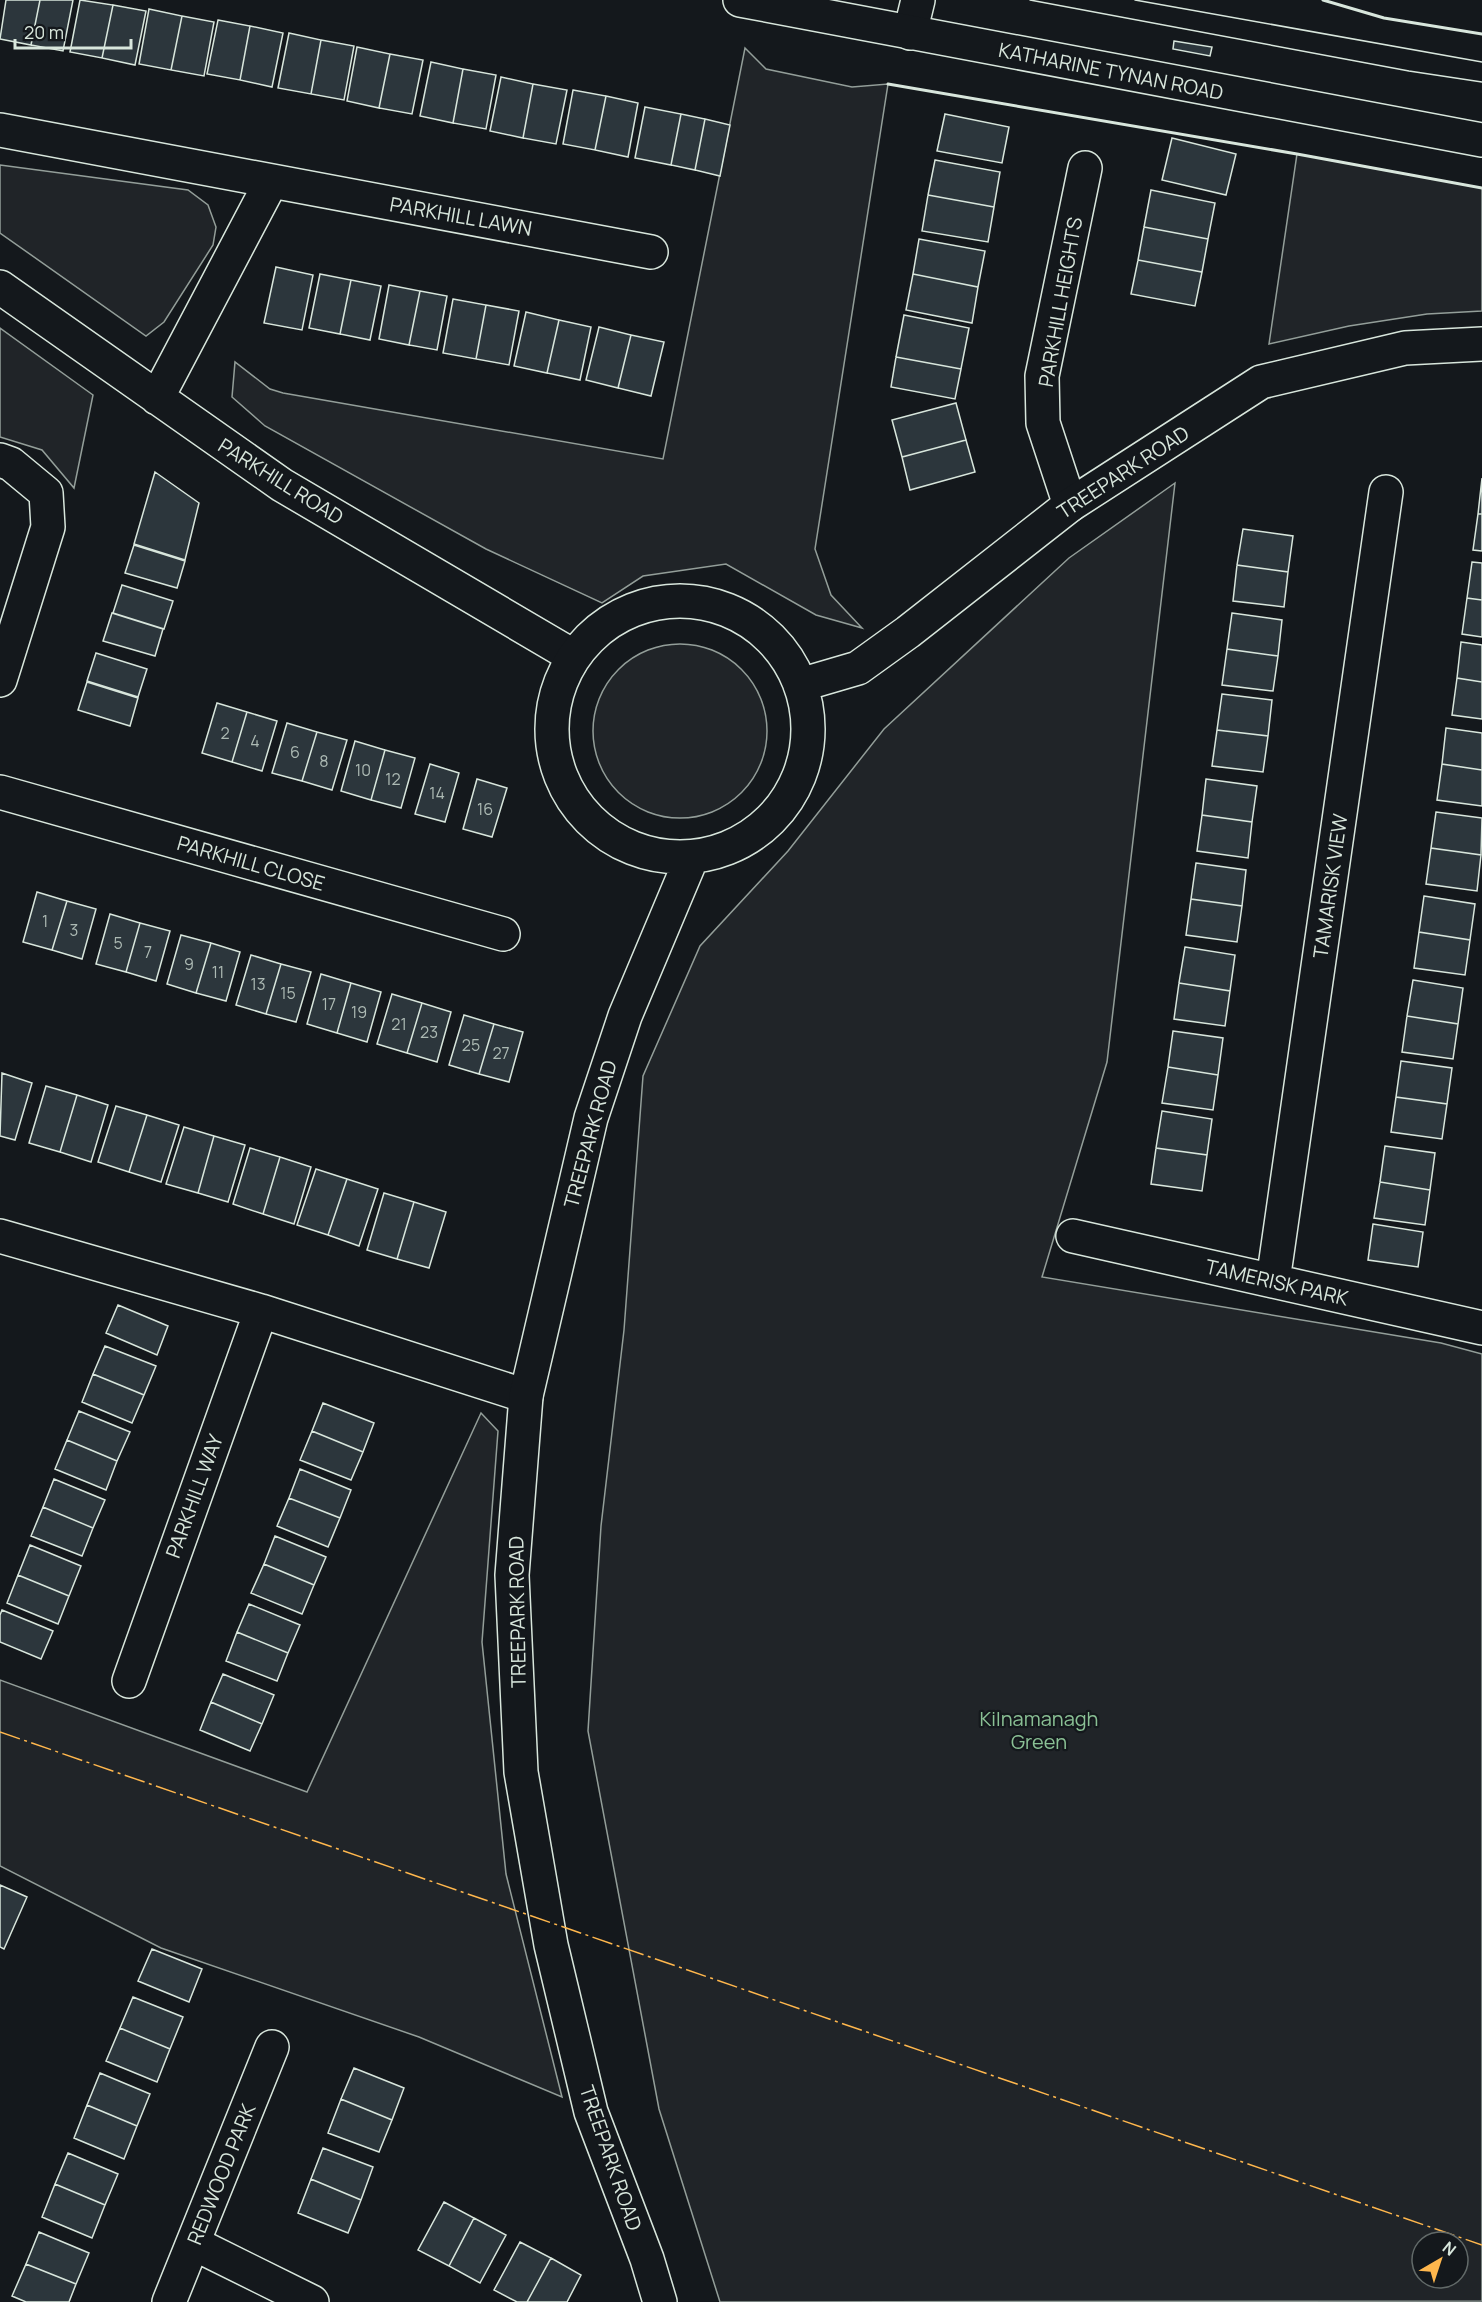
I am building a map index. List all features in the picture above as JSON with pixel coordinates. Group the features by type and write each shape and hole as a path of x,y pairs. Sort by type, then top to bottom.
{"street":[{"name":"KATHARINE TYNAN ROAD","path":"740,0 1482,140"},
{"path":"910,33 918,0"},
{"name":"PARKHILL LAWN","path":"0,129 651,252"},
{"name":"PARKHILL HEIGHTS","path":"1070,505 1044,423 1042,376 1085,168"},
{"path":"157,398 271,182"},
{"name":"PARKHILL ROAD","path":"0,287 282,485 573,656"},
{"name":"TREEPARK ROAD","path":"800,685 858,668 908,632 1070,505 1261,382 1405,348 1482,344"},
{"path":"0,460 11,464 46,493 48,527 0,680"},
{"name":"TAMARISK VIEW","path":"1273,1281 1386,492"},
{"path":"660,602 697,602 726,609 756,625 776,644 790,663 800,685 807,713 807,743 798,780 776,813 747,838 713,853 692,857 655,855 620,842 590,820 572,798 559,772 553,748 551,724 557,689 573,656 597,630 624,613 660,602"},
{"name":"PARKHILL CLOSE","path":"0,792 503,934"},
{"name":"TREEPARK ROAD","path":"660,2302 647,2259 591,2112 551,1945 521,1772 512,1575 526,1396 591,1118 625,1016 692,857"},
{"path":"0,1236 261,1311 526,1396"},
{"name":"TAMERISK PARK","path":"1073,1236 1482,1328"},
{"name":"PARKHILL WAY","path":"129,1681 261,1311"},
{"name":"REDWOOD PARK","path":"169,2302 272,2047"},
{"path":"193,2243 312,2302"}],"green space":[{"path":"745,48 766,69 852,87 888,84 815,549 831,595 862,628 816,615 726,564 643,576 602,603 486,549 265,426 232,397 235,362 270,389 283,393 663,459"},
{"path":"1297,154 1482,188 1482,311 1427,314 1349,326 1269,344"},
{"path":"0,165 188,190 208,205 216,227 213,245 164,322 146,336 0,233"},
{"path":"0,328 93,395 74,488 42,450 0,437"},
{"name":"Kilnamanagh Green","path":"1175,483 1107,1062 1042,1277 1441,1343 1482,1354 1482,2301 720,2302 659,2109 588,1731 601,1526 624,1330 643,1076 700,946 788,851 884,729 1069,558"},
{"path":"680,644 697,645 713,650 742,669 761,698 766,714 766,748 761,764 742,793 713,812 697,817 680,818 663,817 647,812 618,793 599,764 594,748 593,731 594,714 599,698 618,669 647,650 663,645"},
{"path":"481,1413 498,1431 482,1642 506,1874 562,2097 419,2037 161,1948 0,1866 0,1680 307,1792"}],"building":[{"path":"6,0 40,0 31,45 0,39"},
{"path":"40,0 73,0 63,51 31,45"},
{"path":"80,0 113,5 102,58 70,52"},
{"path":"113,5 146,11 135,65 102,58"},
{"path":"149,9 182,16 171,70 139,64"},
{"path":"182,16 214,22 204,76 171,70"},
{"path":"218,20 250,26 240,80 207,74"},
{"path":"250,26 283,33 272,87 240,80"},
{"path":"289,33 321,40 311,94 278,88"},
{"path":"321,40 354,46 344,100 311,94"},
{"path":"1174,41 1212,47 1210,56 1173,49"},
{"path":"357,47 390,54 379,108 347,101"},
{"path":"390,54 423,60 412,114 379,108"},
{"path":"431,62 463,69 453,123 420,116"},
{"path":"463,69 496,75 486,129 453,123"},
{"path":"501,77 533,84 523,138 490,131"},
{"path":"533,84 567,90 556,144 523,138"},
{"path":"573,90 606,96 595,150 563,144"},
{"path":"606,96 638,103 628,157 595,150"},
{"path":"645,107 681,114 671,165 635,158"},
{"path":"681,114 705,119 695,170 671,165"},
{"path":"945,114 1009,127 1002,163 937,151"},
{"path":"705,119 730,125 720,176 695,170"},
{"path":"1172,138 1236,154 1226,195 1162,180"},
{"path":"935,160 1000,172 994,207 928,195"},
{"path":"1151,190 1215,203 1208,239 1144,227"},
{"path":"928,195 994,207 988,242 922,231"},
{"path":"1144,227 1208,239 1202,272 1138,260"},
{"path":"919,239 985,251 978,287 913,274"},
{"path":"1138,260 1202,272 1195,306 1131,294"},
{"path":"276,267 313,275 302,330 264,323"},
{"path":"320,274 351,280 340,334 309,328"},
{"path":"913,274 978,287 972,323 906,310"},
{"path":"351,280 381,286 370,340 340,334"},
{"path":"389,285 420,291 409,345 379,339"},
{"path":"420,291 447,296 437,350 409,345"},
{"path":"453,299 486,305 476,359 443,353"},
{"path":"486,305 519,311 509,365 476,359"},
{"path":"526,312 559,320 547,373 514,366"},
{"path":"904,315 969,328 961,369 896,357"},
{"path":"559,320 591,327 580,380 547,373"},
{"path":"599,327 631,335 618,388 586,380"},
{"path":"631,335 664,342 651,396 618,388"},
{"path":"896,357 961,369 955,399 891,387"},
{"path":"956,403 966,440 902,457 892,420"},
{"path":"966,440 975,472 910,490 902,457"},
{"path":"155,472 199,503 185,560 134,544"},
{"path":"1482,478 1482,514 1478,514"},
{"path":"1478,514 1482,514 1482,551 1473,550"},
{"path":"1243,529 1293,536 1288,572 1237,565"},
{"path":"134,545 185,561 177,588 125,573"},
{"path":"1472,562 1482,563 1482,600 1467,598"},
{"path":"1237,565 1288,572 1284,607 1233,601"},
{"path":"122,585 173,601 164,629 113,613"},
{"path":"1467,598 1482,600 1482,637 1462,634"},
{"path":"112,613 163,629 155,656 103,641"},
{"path":"1232,613 1282,620 1278,656 1227,649"},
{"path":"1461,642 1482,645 1482,682 1457,678"},
{"path":"1227,649 1278,656 1273,691 1222,685"},
{"path":"96,653 147,669 138,697 87,681"},
{"path":"1457,678 1482,682 1482,719 1452,715"},
{"path":"87,682 138,698 130,726 78,710"},
{"path":"1222,694 1272,700 1268,736 1217,730"},
{"path":"217,703 247,712 232,762 202,753"},
{"path":"247,712 277,721 262,771 232,762"},
{"path":"287,723 317,732 302,781 272,773"},
{"path":"1446,728 1482,733 1482,770 1442,764"},
{"path":"1217,730 1268,736 1263,772 1212,766"},
{"path":"317,732 347,740 332,790 302,781"},
{"path":"355,741 385,750 371,800 341,791"},
{"path":"385,750 415,758 401,808 371,800"},
{"path":"430,764 459,773 445,822 415,814"},
{"path":"1442,764 1482,770 1482,806 1437,800"},
{"path":"477,779 507,788 492,837 463,829"},
{"path":"1206,779 1257,786 1252,822 1202,815"},
{"path":"1436,812 1482,818 1481,855 1431,848"},
{"path":"1202,815 1252,822 1248,858 1197,851"},
{"path":"1431,848 1481,855 1477,891 1426,884"},
{"path":"1196,863 1246,870 1242,906 1191,899"},
{"path":"37,892 67,901 52,950 23,942"},
{"path":"1424,896 1475,904 1470,940 1419,932"},
{"path":"1191,899 1242,906 1237,942 1186,935"},
{"path":"67,901 96,909 82,959 52,950"},
{"path":"110,914 140,923 126,972 96,964"},
{"path":"140,923 170,931 156,981 126,972"},
{"path":"1419,932 1470,940 1465,975 1414,968"},
{"path":"181,935 211,943 196,993 167,984"},
{"path":"211,943 240,952 226,1001 196,993"},
{"path":"1185,947 1235,955 1230,991 1179,983"},
{"path":"251,955 281,964 266,1014 236,1005"},
{"path":"281,964 311,972 296,1022 266,1014"},
{"path":"321,974 351,983 337,1033 307,1024"},
{"path":"1413,980 1463,988 1458,1024 1407,1016"},
{"path":"351,983 381,992 367,1042 337,1033"},
{"path":"1179,983 1230,991 1225,1026 1174,1019"},
{"path":"392,994 422,1003 407,1053 377,1044"},
{"path":"422,1003 451,1012 437,1062 407,1053"},
{"path":"464,1015 494,1024 479,1074 449,1065"},
{"path":"1407,1016 1458,1024 1453,1059 1402,1052"},
{"path":"494,1024 523,1032 509,1082 479,1074"},
{"path":"1173,1031 1223,1038 1218,1075 1168,1067"},
{"path":"1401,1061 1452,1068 1447,1104 1396,1097"},
{"path":"1168,1067 1218,1075 1213,1110 1162,1103"},
{"path":"2,1073 32,1083 15,1140 0,1136"},
{"path":"46,1086 77,1095 60,1152 29,1143"},
{"path":"77,1095 108,1105 91,1162 60,1152"},
{"path":"1396,1097 1447,1104 1442,1139 1391,1132"},
{"path":"116,1106 147,1115 129,1172 98,1162"},
{"path":"1162,1111 1212,1119 1207,1155 1156,1148"},
{"path":"147,1115 179,1125 161,1182 129,1172"},
{"path":"184,1127 214,1136 198,1193 166,1184"},
{"path":"214,1136 245,1145 228,1202 198,1193"},
{"path":"1385,1146 1435,1153 1430,1190 1380,1182"},
{"path":"250,1148 280,1157 263,1214 233,1204"},
{"path":"1156,1148 1207,1155 1202,1191 1151,1184"},
{"path":"280,1157 311,1167 294,1224 263,1214"},
{"path":"316,1169 347,1179 328,1235 297,1225"},
{"path":"347,1179 378,1189 359,1246 328,1235"},
{"path":"1380,1182 1430,1190 1425,1225 1374,1218"},
{"path":"384,1193 414,1202 397,1259 367,1250"},
{"path":"414,1202 446,1212 429,1268 397,1259"},
{"path":"1373,1224 1423,1232 1418,1267 1368,1260"},
{"path":"118,1305 168,1326 157,1355 106,1333"},
{"path":"105,1346 156,1366 144,1395 93,1374"},
{"path":"93,1374 144,1395 132,1423 82,1402"},
{"path":"323,1403 374,1423 363,1452 312,1431"},
{"path":"79,1411 130,1432 117,1461 67,1440"},
{"path":"312,1431 363,1452 351,1480 300,1460"},
{"path":"67,1440 117,1461 106,1490 55,1469"},
{"path":"300,1469 351,1490 340,1518 289,1498"},
{"path":"54,1479 105,1500 93,1528 43,1507"},
{"path":"289,1498 340,1518 328,1547 277,1526"},
{"path":"43,1507 93,1528 82,1556 31,1536"},
{"path":"275,1536 326,1557 314,1585 264,1564"},
{"path":"30,1545 81,1566 69,1596 18,1575"},
{"path":"264,1564 314,1585 302,1614 251,1593"},
{"path":"18,1575 69,1596 58,1624 7,1603"},
{"path":"249,1604 300,1625 288,1653 237,1632"},
{"path":"2,1610 53,1631 41,1659 0,1642"},
{"path":"237,1632 288,1653 277,1681 226,1661"},
{"path":"223,1674 274,1695 262,1724 211,1702"},
{"path":"211,1702 262,1724 250,1751 200,1730"},
{"path":"0,1885 27,1897 4,1949 0,1947"},
{"path":"152,1949 202,1969 189,2002 138,1981"},
{"path":"133,1997 183,2017 170,2049 120,2028"},
{"path":"120,2028 170,2049 157,2082 106,2061"},
{"path":"354,2068 404,2088 392,2120 341,2099"},
{"path":"100,2073 150,2094 137,2126 87,2105"},
{"path":"341,2099 392,2120 379,2152 328,2133"},
{"path":"87,2105 137,2126 124,2159 74,2138"},
{"path":"323,2148 373,2167 361,2200 311,2179"},
{"path":"68,2153 118,2174 105,2205 55,2184"},
{"path":"311,2179 361,2200 348,2233 298,2213"},
{"path":"55,2184 105,2205 92,2238 42,2217"},
{"path":"444,2202 474,2218 449,2266 418,2250"},
{"path":"474,2218 506,2235 480,2283 449,2266"},
{"path":"39,2232 89,2253 76,2284 26,2264"},
{"path":"520,2242 551,2258 527,2302 517,2302 494,2290"},
{"path":"551,2258 581,2275 567,2302 527,2302"},
{"path":"26,2264 76,2284 69,2302 26,2302 12,2296"}],"tram line":[{"path":"1030,0 1409,71 1482,82"},
{"path":"1135,0 1482,62"}],"wall":[{"path":"1323,0 1384,18 1482,34"},
{"path":"888,84 1482,188"}],"power":[{"path":"0,1732 1482,2245"}]}
